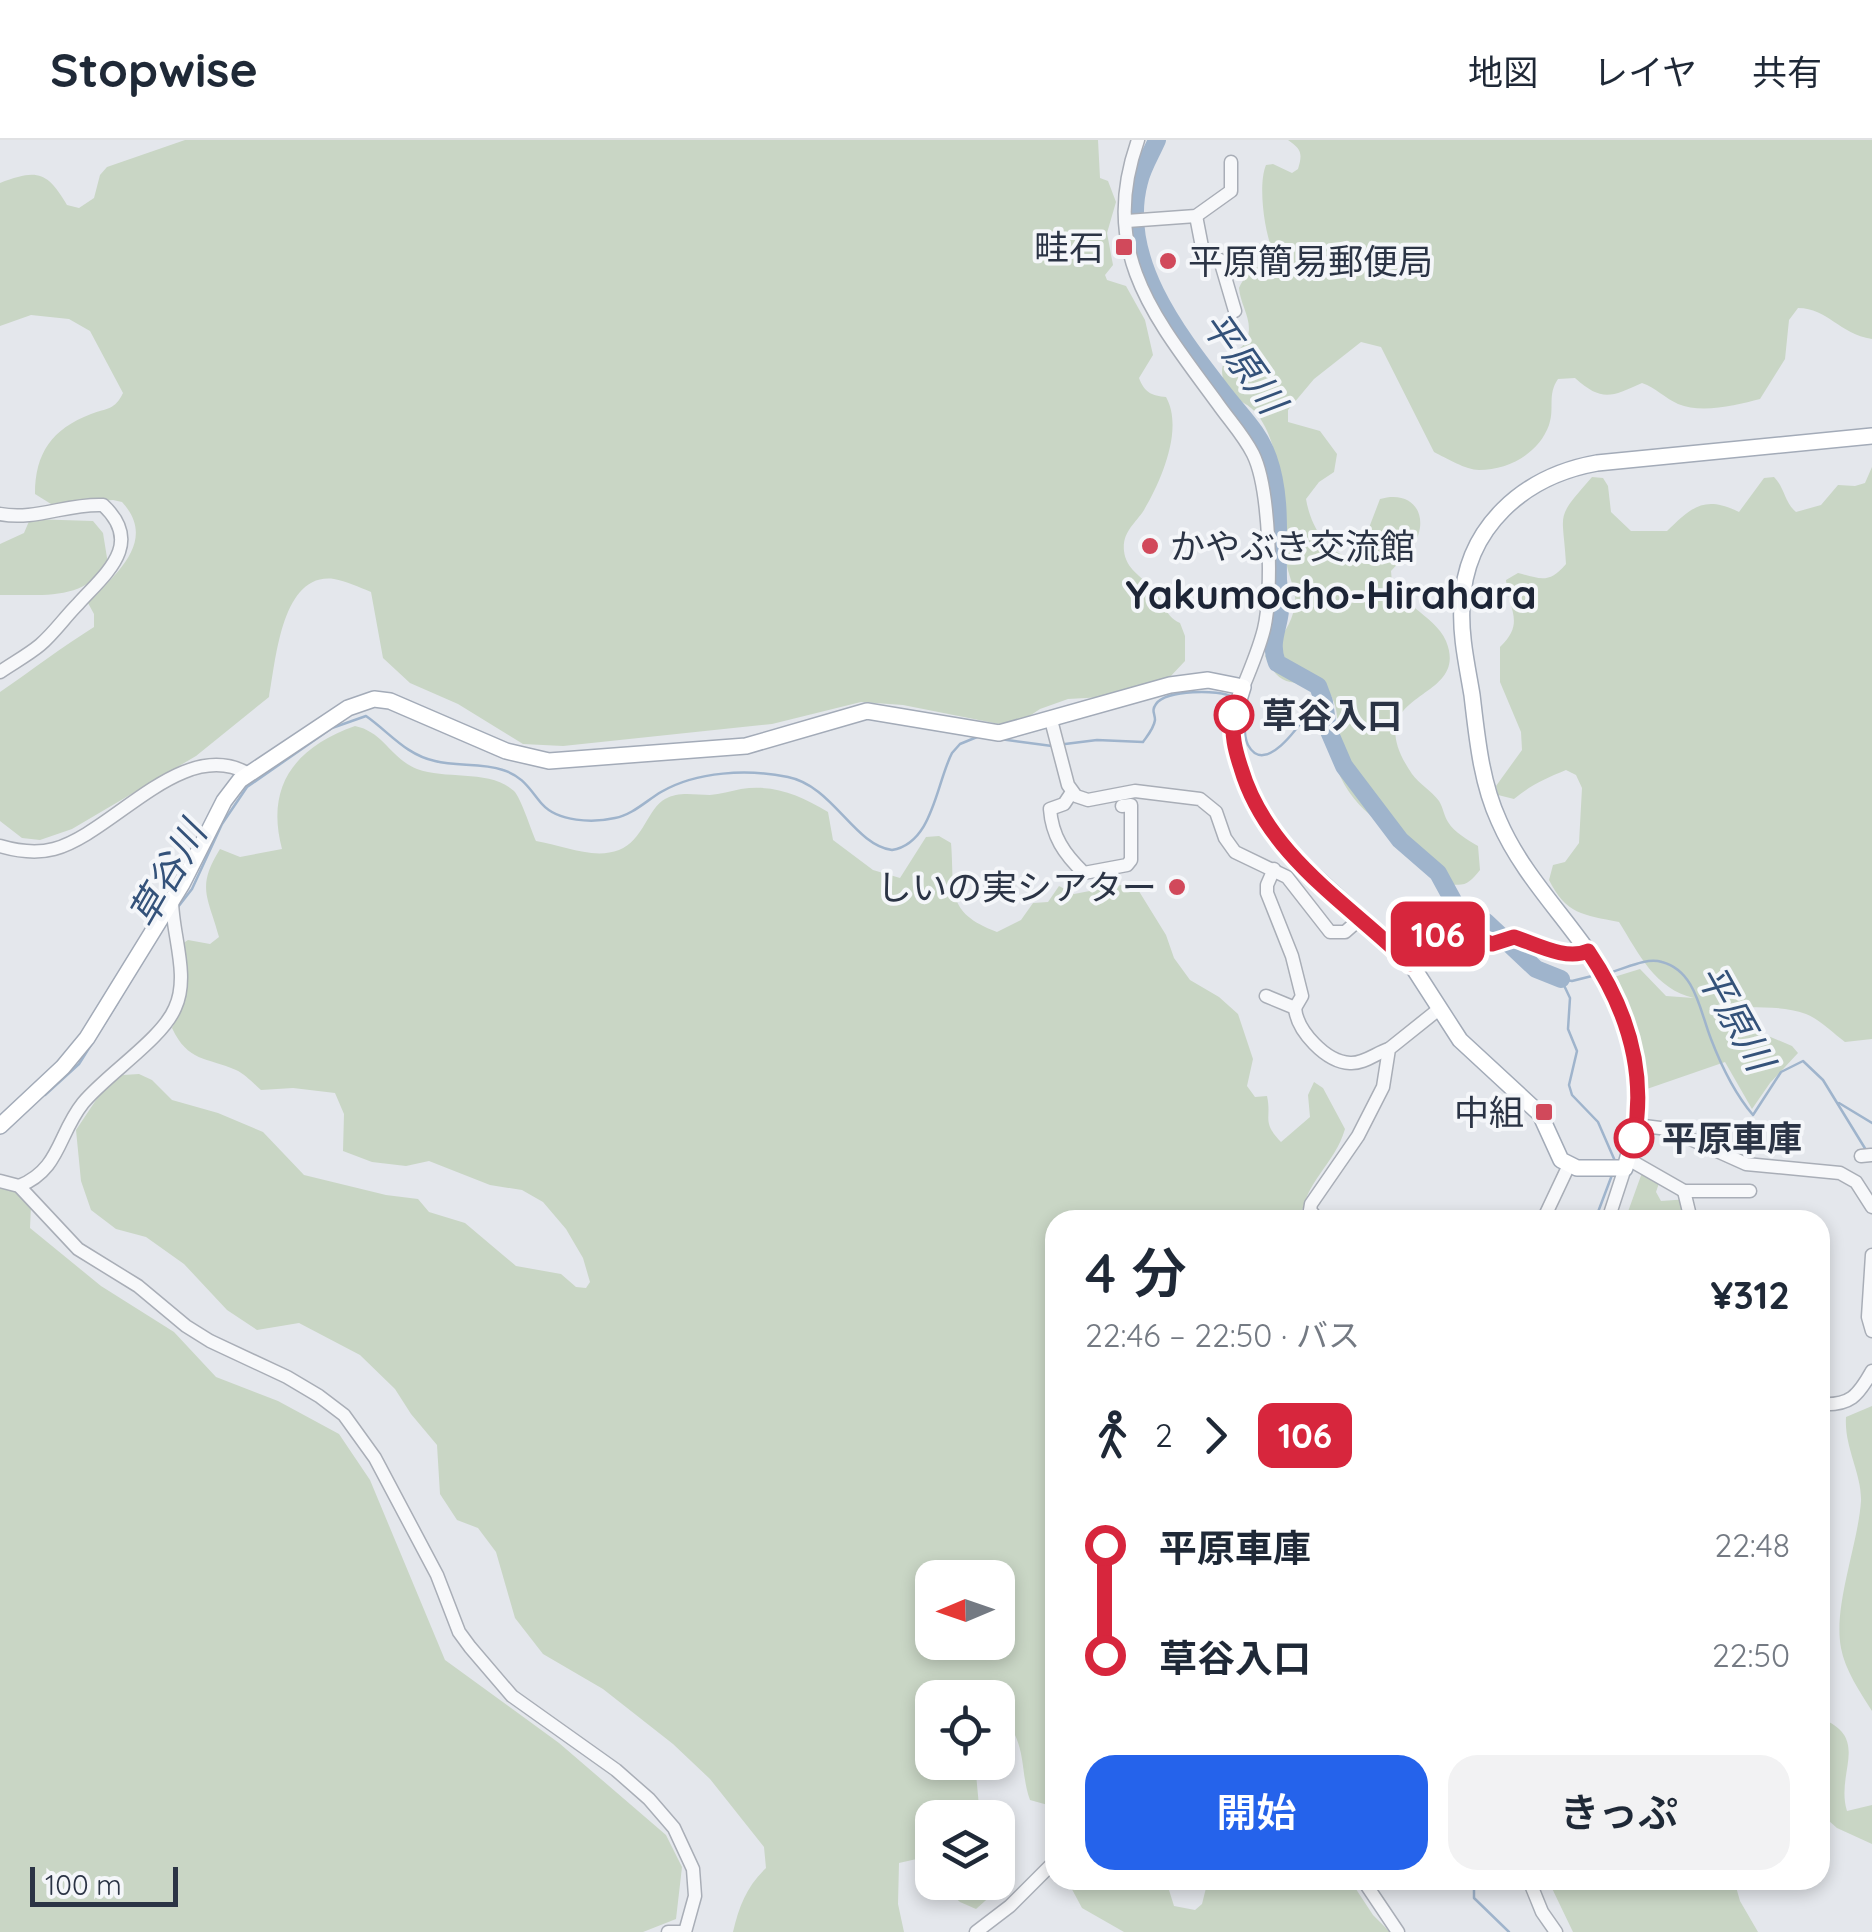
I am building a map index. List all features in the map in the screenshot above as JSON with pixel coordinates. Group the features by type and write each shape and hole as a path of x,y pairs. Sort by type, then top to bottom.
{"main road":[{"path":"0,1126 64,1067 88,1038 172,910 218,811 247,774 328,719 374,699 407,706 523,757 549,761 746,746 867,711 999,733 1187,682 1224,681 1240,696 1233,719 1234,742 1255,806 1297,862 1410,964 1471,1053 1540,1114 1556,1152 1569,1165 1627,1164 1636,1125 1638,1081 1626,1020 1588,951 1510,843 1490,798 1462,625 1466,576 1482,536 1504,506 1553,475 1582,466 1872,436"}],"street":[{"path":"1138,140 1130,164 1128,221 1130,261 1141,291 1166,332 1244,438 1260,472 1268,591 1262,637 1240,696"},
{"path":"1128,221 1196,216 1231,191 1231,162"},
{"path":"1196,216 1203,252 1220,260 1236,311"},
{"path":"0,514 42,514 103,505 114,516 121,540 120,552 100,582 40,646 0,672"},
{"path":"1051,720 1072,792 1088,800 1135,791 1200,799 1216,812 1225,838 1235,852 1294,882 1330,932 1346,932 1360,919"},
{"path":"0,846 28,852 64,845 135,800 203,765 232,764 247,774"},
{"path":"1072,792 1064,804 1050,809 1052,828 1055,838 1084,872 1132,860 1130,806 1122,806"},
{"path":"1274,869 1267,893 1301,990 1301,1002 1294,1008"},
{"path":"19,1186 40,1177 81,1105 176,1008 180,986 172,910"},
{"path":"1410,964 1446,930 1463,932 1486,943 1506,940 1576,955 1588,951"},
{"path":"1266,996 1294,1008"},
{"path":"1294,1008 1301,1029 1338,1060 1351,1064 1389,1049 1440,1008"},
{"path":"1310,1210 1358,1136 1384,1086 1389,1049"},
{"path":"1636,1125 1668,1129 1746,1164 1840,1173 1856,1182 1872,1207"},
{"path":"1611,1210 1627,1164 1684,1191 1750,1192"},
{"path":"1548,1210 1569,1165"},
{"path":"0,1181 19,1186 78,1249 138,1286 186,1326 210,1342 320,1396 344,1415 375,1458 470,1647 512,1696 616,1770 649,1798 674,1828 692,1869 695,1896 684,1932 668,1932"},
{"path":"1684,1191 1688,1210"},
{"path":"1872,1254 1868,1317 1872,1332"},
{"path":"1830,1404 1850,1402 1872,1371"},
{"path":"976,1932 1010,1906 1045,1871"},
{"path":"1371,1890 1398,1932"},
{"path":"1533,1890 1556,1932"}],"green space":[{"path":"185,140 1098,140 1100,178 1108,181 1116,202 1107,233 1113,265 1105,275 1107,280 1126,286 1145,320 1153,355 1139,378 1149,392 1166,397 1173,424 1168,455 1157,485 1127,533 1125,557 1170,616 1180,623 1185,636 1185,661 1169,678 1104,697 1068,699 1028,717 999,724 903,705 861,702 772,724 563,746 523,744 458,704 410,683 383,658 371,592 334,579 316,581 302,590 284,622 269,697 196,756 72,829 40,840 22,838 0,821 0,692 94,627 94,614 88,603 120,570 134,544 136,531 122,502 51,504 35,494 38,466 48,444 77,420 114,406 123,393 90,331 69,319 31,315 0,326 0,183 40,176 53,185 67,205 79,208 94,198 100,175 107,167"},
{"path":"1288,140 1872,140 1872,339 1851,332 1818,312 1798,308 1789,320 1785,359 1760,399 1719,408 1687,407 1642,383 1607,395 1592,391 1575,378 1558,379 1549,425 1538,444 1512,463 1474,469 1434,452 1381,347 1361,342 1314,379 1288,410 1288,422 1320,431 1337,454 1334,472 1319,482 1306,499 1315,526 1332,548 1348,557 1362,546 1380,499 1402,498 1416,508 1419,516 1418,535 1391,571 1393,582 1440,632 1450,662 1443,677 1404,711 1396,726 1398,746 1412,774 1439,801 1451,826 1478,846 1480,870 1464,884 1450,884 1431,859 1358,804 1336,765 1337,718 1330,693 1320,681 1301,683 1280,678 1265,656 1287,627 1295,605 1286,561 1277,464 1266,428 1252,409 1230,393 1222,373 1225,361 1244,345 1249,332 1239,288 1272,249 1263,207 1266,165 1273,164 1292,173 1298,169 1300,152"},
{"path":"1872,467 1872,1039 1845,1042 1816,1019 1795,1011 1718,1004 1742,1025 1792,1046 1798,1053 1752,1109 1725,1062 1644,1090 1635,1032 1614,977 1640,969 1666,996 1694,998 1658,978 1619,922 1577,911 1562,900 1549,880 1553,865 1565,862 1579,843 1582,788 1576,775 1566,770 1514,799 1498,795 1496,786 1522,750 1521,732 1500,682 1500,647 1514,623 1506,580 1518,573 1549,577 1566,564 1566,509 1592,477 1603,478 1608,486 1611,512 1631,531 1667,531 1699,506 1716,504 1739,512 1764,478 1774,477 1796,512 1821,505 1838,485 1865,483"},
{"path":"30,519 93,521 103,533 108,564 86,585 73,590 45,595 0,595 0,544 24,533"},
{"path":"355,726 365,729 417,769 504,784 517,795 536,841 588,853 609,853 627,846 659,803 670,797 753,788 786,792 828,812 833,840 873,870 900,878 926,837 939,836 951,843 953,887 960,907 997,932 1021,920 1033,903 1048,902 1059,886 1074,894 1121,885 1137,888 1190,980 1238,1014 1253,1059 1247,1086 1255,1097 1267,1096 1269,1124 1281,1142 1310,1117 1308,1095 1314,1082 1323,1088 1345,1129 1303,1210 1045,1210 1045,1804 1030,1800 1026,1784 1015,1735 1015,1680 915,1680 915,1780 977,1780 978,1800 915,1800 915,1859 899,1863 898,1904 904,1932 733,1932 745,1897 766,1868 764,1847 710,1779 673,1744 603,1689 543,1654 515,1618 496,1552 478,1528 457,1520 440,1494 437,1445 395,1389 360,1355 299,1323 257,1330 227,1310 184,1264 146,1237 116,1229 91,1210 81,1181 76,1130 106,1085 123,1075 139,1074 152,1080 172,1100 263,1132 304,1175 418,1199 429,1212 465,1223 516,1266 561,1274 576,1287 586,1288 590,1282 583,1258 566,1229 543,1202 522,1190 490,1185 429,1161 406,1166 372,1162 343,1151 344,1114 335,1093 293,1088 261,1090 239,1072 191,1053 178,1039 172,1028 184,1004 186,964 182,944 188,940 210,944 219,937 206,892 208,873 220,849 240,857 282,849 278,806 282,787 301,757 334,735"},
{"path":"1643,1170 1660,1180 1656,1192 1661,1201 1689,1199 1687,1210 1629,1210"},
{"path":"0,1188 11,1188 31,1206 30,1228 101,1286 174,1332 216,1377 278,1401 339,1434 370,1480 445,1660 559,1743 666,1835 682,1867 676,1919 643,1932 0,1932"},
{"path":"1872,1406 1872,1711 1846,1664 1839,1631 1861,1501 1846,1417"},
{"path":"1830,1723 1844,1735 1848,1746 1847,1811 1872,1805 1872,1844 1830,1822"},
{"path":"1072,1890 1169,1890 1174,1906 1195,1910 1202,1904 1206,1890 1357,1890 1390,1932 1124,1932 1082,1908"},
{"path":"1553,1890 1737,1890 1758,1932 1573,1932"},
{"path":"958,1900 986,1900 976,1909"}],"waterway":[{"name":"平原川","path":"1157,140 1139,182 1135,211 1137,241 1145,269 1173,323 1255,432 1268,458 1278,519 1280,607 1274,649 1277,663 1318,686 1328,729 1344,766 1400,840 1438,873 1456,906 1486,922 1536,969 1561,979"},
{"path":"1065,744 1097,740 1143,742 1154,723 1153,710 1161,699 1193,692 1233,697"},
{"path":"1243,706 1248,745 1256,754 1266,754 1288,738 1322,694"},
{"path":"178,907 192,889 222,824 247,787 332,728 366,716 425,758 486,766 516,776 549,810 566,818 597,820 621,816 675,785 706,776 773,774 804,783 866,838 892,850 916,836 925,824 952,753 960,744 977,737"},
{"path":"1000,739 1052,746"},
{"name":"平原川","path":"1608,973 1649,961 1673,967 1690,983 1724,1069 1753,1115 1781,1072 1803,1061 1823,1080 1866,1150"},
{"path":"1596,975 1572,981 1561,979 1570,998 1568,1029 1577,1051 1569,1085 1572,1095 1598,1122 1615,1161"},
{"name":"草谷川","path":"45,1095 79,1064 118,1002"},
{"path":"1839,1103 1872,1123"},
{"path":"1599,1210 1612,1175"},
{"path":"1474,1890 1474,1898 1509,1932"}],"bus line":[{"name":"106","path":"1234,715 1232,729 1241,770 1265,823 1297,862 1410,964 1439,933 1450,930 1486,943 1499,944 1514,937 1566,954 1588,951 1617,1000 1631,1037 1638,1081 1634,1138"}],"place":[{"name":"畦石","path":"1124,247"},
{"name":"平原簡易郵便局","path":"1168,261"},
{"name":"かやぶき交流館","path":"1150,546"},
{"name":"草谷入口","path":"1234,715"},
{"name":"しいの実シアター","path":"1177,887"},
{"name":"中組","path":"1544,1112"},
{"name":"平原車庫","path":"1634,1138"}],"district":[{"name":"Yakumocho-Hirahara","path":"1331,594"}]}
